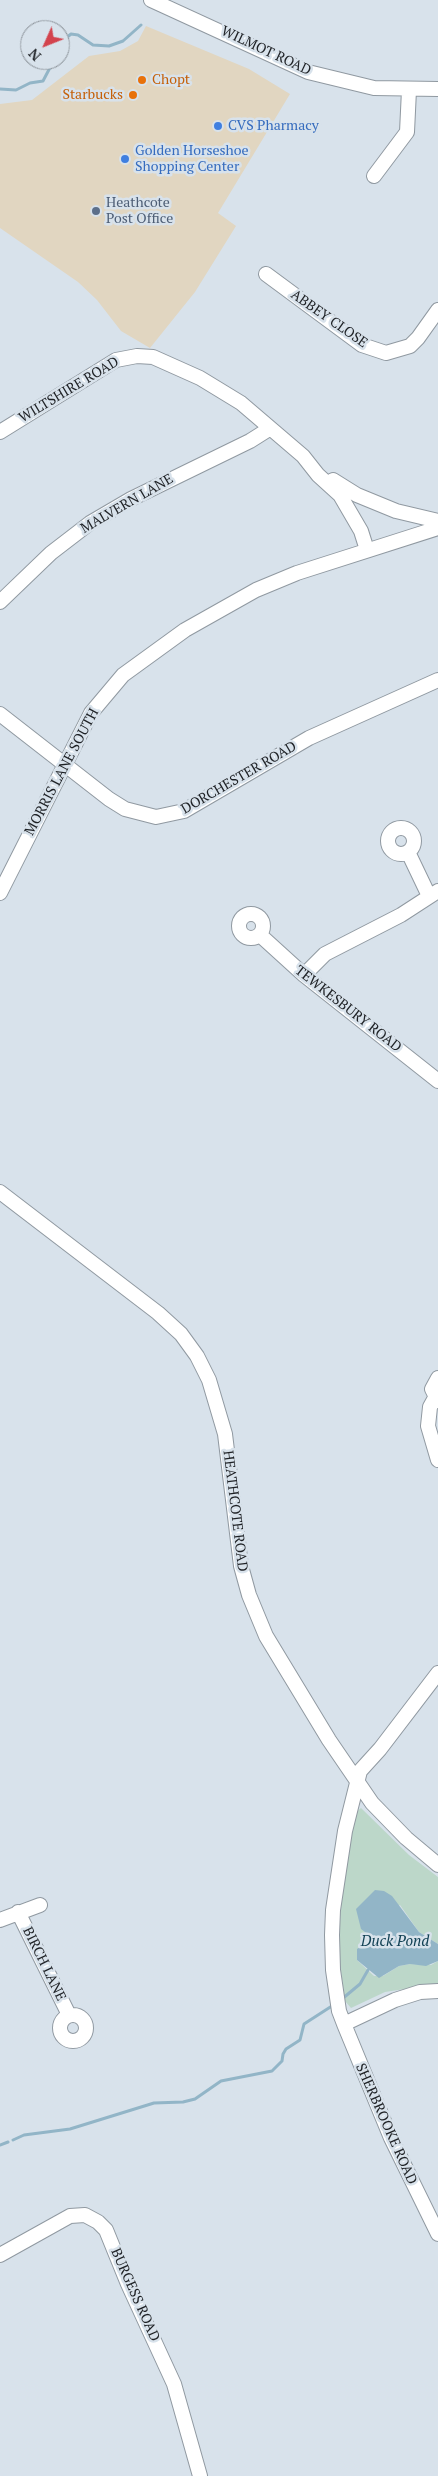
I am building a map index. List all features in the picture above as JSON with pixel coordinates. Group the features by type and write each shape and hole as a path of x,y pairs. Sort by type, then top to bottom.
{"street":[{"name":"WILMOT ROAD","path":"155,1 308,72 374,88 438,89"},
{"path":"374,176 407,132 409,90"},
{"name":"ABBEY CLOSE","path":"266,274 362,345 386,353 410,346 438,310"},
{"name":"WILTSHIRE ROAD","path":"0,432 99,368 116,360 137,356 153,357 171,363 200,378 241,403 269,429 303,456 340,495 361,531 367,550"},
{"name":"MALVERN LANE","path":"0,602 51,553 90,523 131,499 250,441 269,429"},
{"name":"WILTSHIRE ROAD","path":"313,468 342,487 365,498 396,511 438,521"},
{"name":"MORRIS LANE SOUTH","path":"0,894 91,713 123,675 152,652 185,630 256,590 296,573 438,528"},
{"name":"DORCHESTER ROAD","path":"0,714 125,809 145,816 167,816 184,811 333,725 438,680"},
{"path":"304,976 324,954 401,915 433,894 408,852"},
{"name":"TEWKESBURY ROAD","path":"260,935 304,976 436,1074"},
{"name":"HEATHCOTE ROAD","path":"0,1192 158,1313 182,1334 198,1356 210,1380 225,1434 241,1566 257,1616 280,1661 357,1782 385,1818 438,1865"},
{"path":"438,1378 432,1389 437,1400 430,1407 428,1426 438,1460"},
{"name":"SHERBROOKE ROAD","path":"438,1673 380,1749 360,1771 345,1831 333,1910 333,1970 338,2004 344,2024 391,2138 438,2234"},
{"path":"0,1920 40,1905"},
{"name":"BIRCH LANE","path":"18,1912 69,2015"},
{"path":"344,2024 395,2000 420,1992 438,1991"},
{"name":"BURGESS ROAD","path":"0,2255 70,2216 85,2215 98,2222 106,2230 128,2284 174,2384 200,2476"}],"shaded area":[{"name":"Golden Horseshoe Shopping Center","path":"146,26 249,69 290,94 218,213 236,226 195,292 150,348 121,331 97,300 78,282 0,228 0,104 32,100 89,56 120,51 138,41"}],"green space":[{"path":"361,1808 409,1855 438,1877 438,1944 419,1932 400,1905 363,1930 370,1936 370,1940 360,1946 357,1960 374,1976 383,1976 399,1966 410,1964 431,1965 438,1961 438,1984 385,1992 351,2008 345,2001 338,1949 342,1895 355,1813"}],"water":[{"name":"Duck Pond","path":"375,1890 384,1891 392,1896 419,1932 438,1944 438,1961 426,1966 410,1964 399,1966 379,1978 357,1960 357,1949 370,1940 370,1936 361,1929 356,1909"}],"waterway":[{"path":"70,35 78,35 93,45 109,46 123,41 141,25"},
{"path":"0,89 16,90 30,83 43,81 49,70"},
{"path":"342,1999 360,1984 368,1970"},
{"path":"13,2140 24,2135 70,2129 154,2103 183,2102 195,2099 221,2081 272,2071 282,2061 286,2049 300,2040 304,2024 335,2004"},
{"path":"0,2145 8,2142"}],"place":[{"name":"Chopt","path":"142,80"},
{"name":"Starbucks","path":"133,95"},
{"name":"CVS Pharmacy","path":"218,126"},
{"name":"Golden Horseshoe Shopping Center","path":"125,159"},
{"name":"Heathcote Post Office","path":"96,211"}]}
